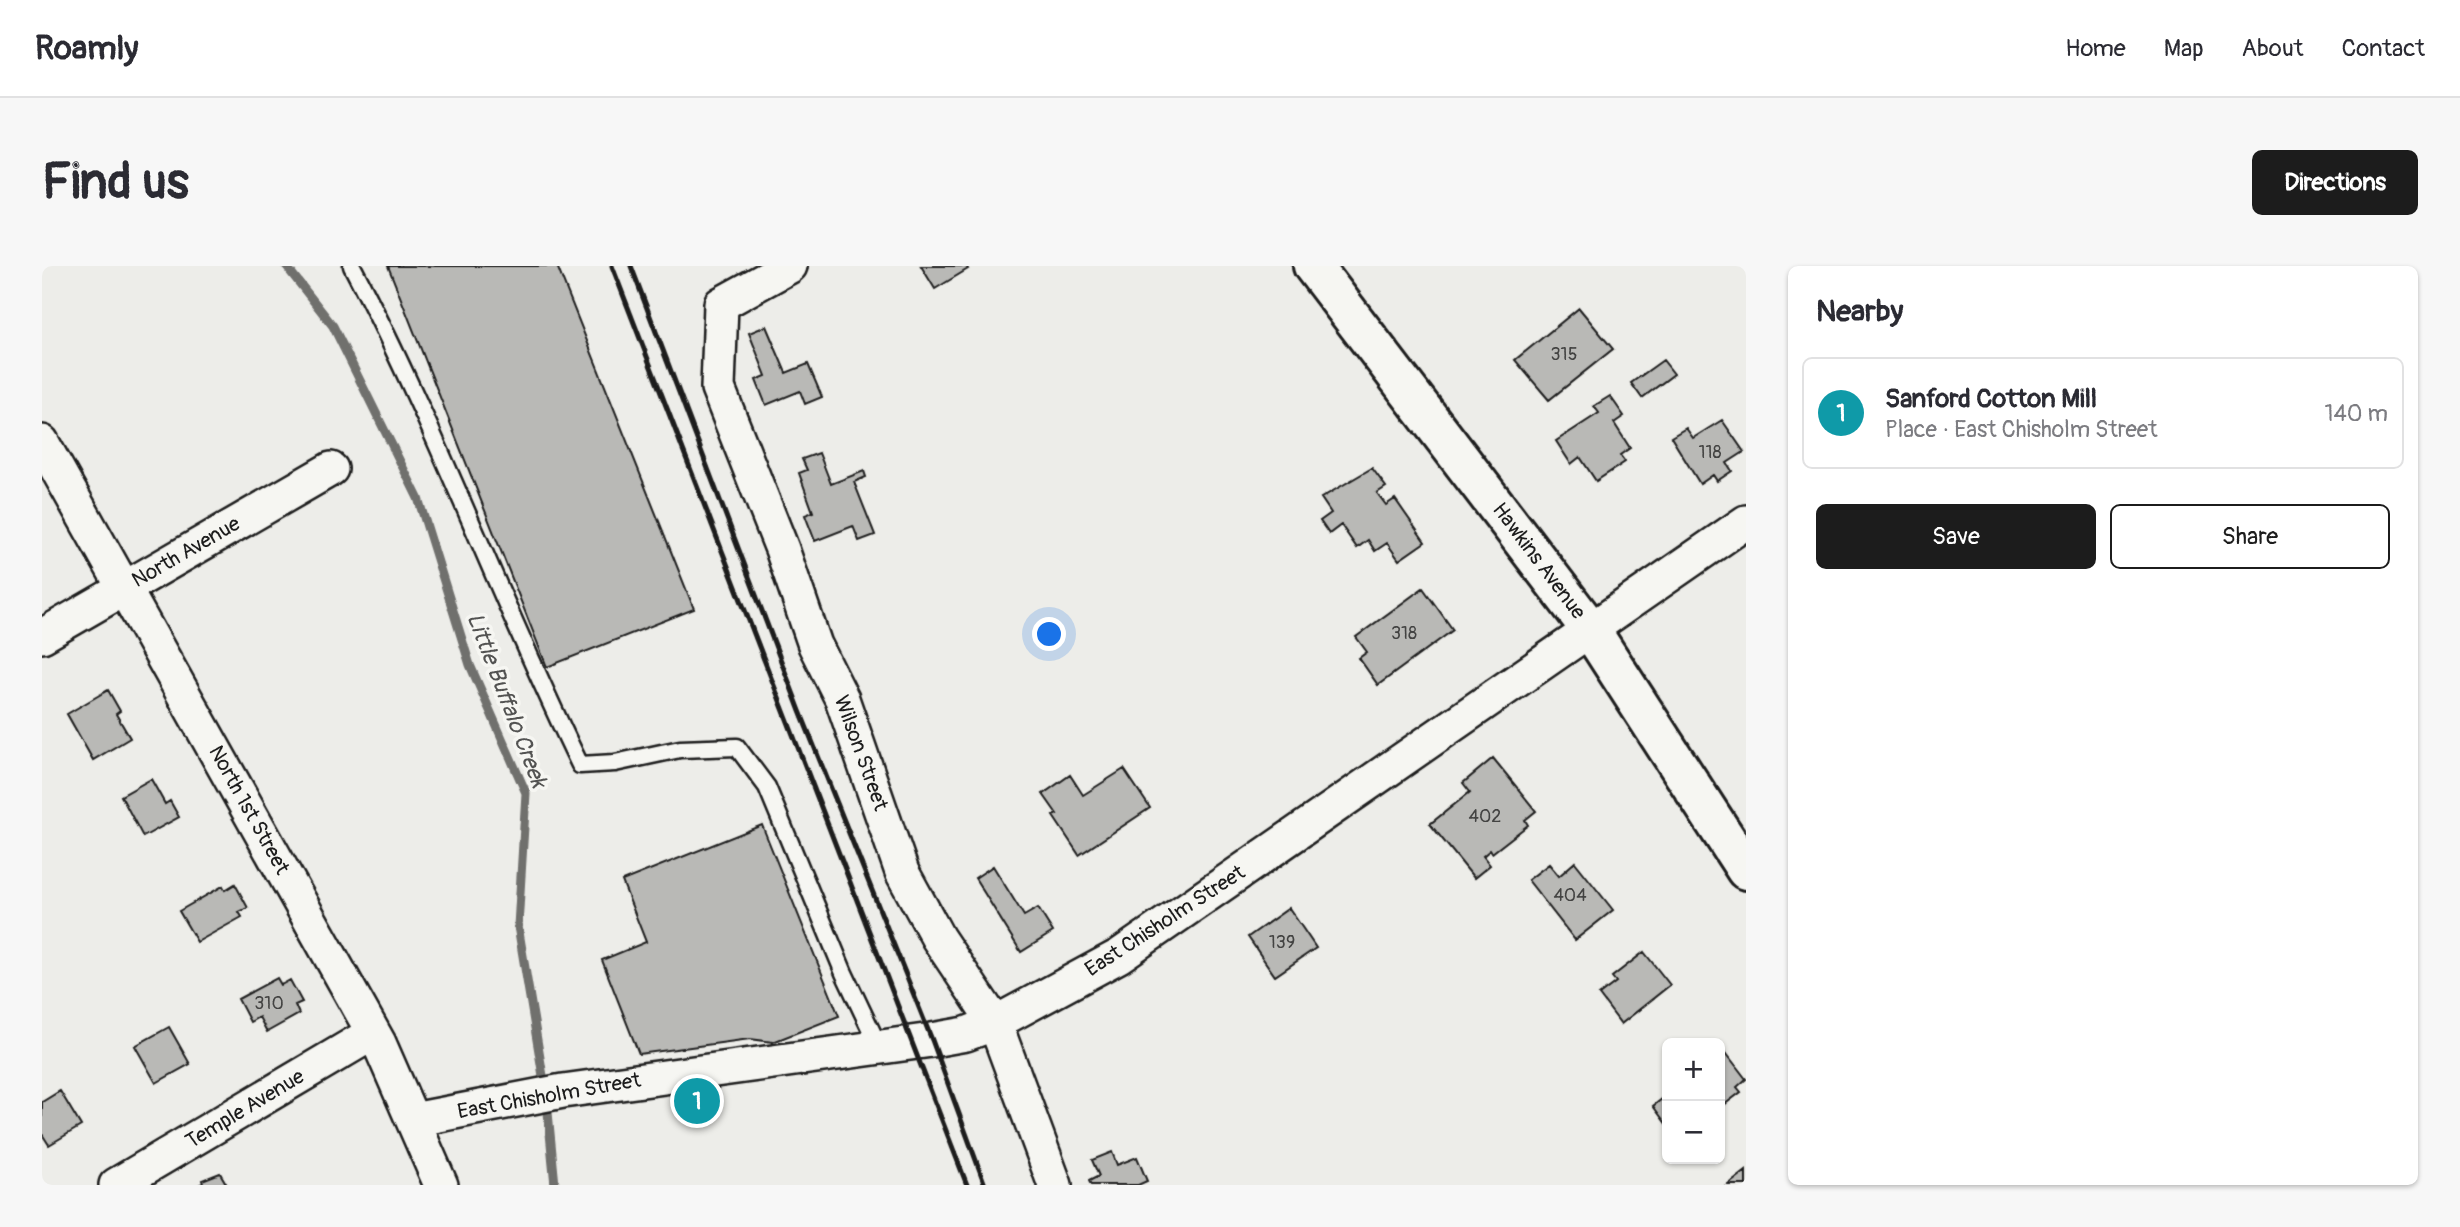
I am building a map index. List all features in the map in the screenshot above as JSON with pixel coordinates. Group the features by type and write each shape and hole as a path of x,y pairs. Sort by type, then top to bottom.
{"main road":[{"name":"Hawkins Avenue","path":"1313,266 1591,629 1746,870"}],"street":[{"name":"Wilson Street","path":"790,266 721,304 718,388 782,548 815,645 842,699 902,872 938,938 995,1023 1055,1185"},
{"name":"North 1st Street","path":"42,442 373,1033 441,1185"},
{"name":"North Avenue","path":"42,636 331,469"},
{"name":"East Chisholm Street","path":"413,1120 548,1093 966,1034 995,1023 1119,956 1746,522"},
{"name":"Temple Avenue","path":"116,1185 373,1033"}],"lane":[{"path":"352,266 393,346 537,676 580,765 615,763 680,749 737,747 768,787 844,974 880,1047"}],"building":[{"path":"388,266 557,266 694,609 547,667"},
{"path":"921,266 966,266 968,269 935,289"},
{"path":"1579,308 1613,349 1549,400 1515,360"},
{"path":"766,326 786,373 808,364 822,397 805,404 800,391 766,405 756,380 766,376 749,333"},
{"path":"1663,360 1674,374 1642,398 1631,383"},
{"path":"1610,396 1624,416 1614,423 1630,448 1620,455 1625,462 1596,481 1580,457 1571,464 1556,441 1599,413 1594,406"},
{"path":"1722,420 1744,452 1727,463 1732,471 1717,481 1713,475 1700,484 1671,437 1686,428 1693,438"},
{"path":"819,453 831,484 864,471 866,477 854,482 875,535 859,541 853,526 815,541 805,515 813,512 799,473 807,470 802,459"},
{"path":"1372,468 1386,487 1377,493 1386,505 1395,499 1425,542 1399,560 1387,543 1375,551 1368,540 1357,548 1341,525 1329,534 1320,521 1331,513 1321,498"},
{"path":"1423,588 1453,630 1378,685 1359,658 1367,652 1356,637"},
{"path":"108,690 120,711 116,714 130,738 93,760 67,714"},
{"path":"1493,758 1536,811 1525,820 1528,825 1492,853 1490,850 1483,856 1490,865 1474,878 1430,824 1470,792 1463,783"},
{"path":"1124,769 1150,808 1079,855 1053,816 1057,814 1043,794 1070,775 1083,795"},
{"path":"151,779 165,804 170,801 179,817 143,837 121,796"},
{"path":"762,825 839,1016 773,1042 750,1039 639,1054 602,960 646,942 622,881"},
{"path":"1575,862 1613,910 1575,940 1528,880 1549,864 1559,876"},
{"path":"993,866 1024,916 1038,908 1053,932 1021,952 975,878"},
{"path":"235,884 248,908 239,912 242,917 197,942 179,911 223,886 225,890"},
{"path":"1289,908 1316,948 1275,976 1248,937"},
{"path":"1644,952 1670,985 1621,1024 1599,995 1616,982 1612,977"},
{"path":"277,978 281,985 290,980 302,1002 295,1005 299,1014 267,1032 259,1017 250,1022 238,999"},
{"path":"169,1027 190,1064 156,1083 135,1046"},
{"path":"1725,1052 1746,1079 1737,1087 1741,1092 1725,1104"},
{"path":"60,1091 81,1126 49,1145 42,1134 42,1102"},
{"path":"694,1093 700,1093 705,1101 703,1107 694,1109 689,1104 689,1098"},
{"path":"1662,1099 1662,1118 1653,1106"},
{"path":"1112,1152 1117,1165 1137,1157 1147,1181 1138,1185 1091,1185 1089,1181 1099,1176 1092,1160"},
{"path":"1746,1171 1746,1185 1728,1185"},
{"path":"220,1173 227,1185 199,1185 203,1183 202,1180"}],"waterway":[{"name":"Little Buffalo Creek","path":"286,266 333,326 418,498 470,665 526,793 518,926 545,1088"},
{"name":"Little Buffalo Creek","path":"547,1102 555,1185"}],"railway":[{"path":"612,266 967,1185"},
{"path":"631,266 800,711 932,1040 985,1185"}],"place":[{"name":"Sanford Cotton Mill","path":"697,1101"}]}
